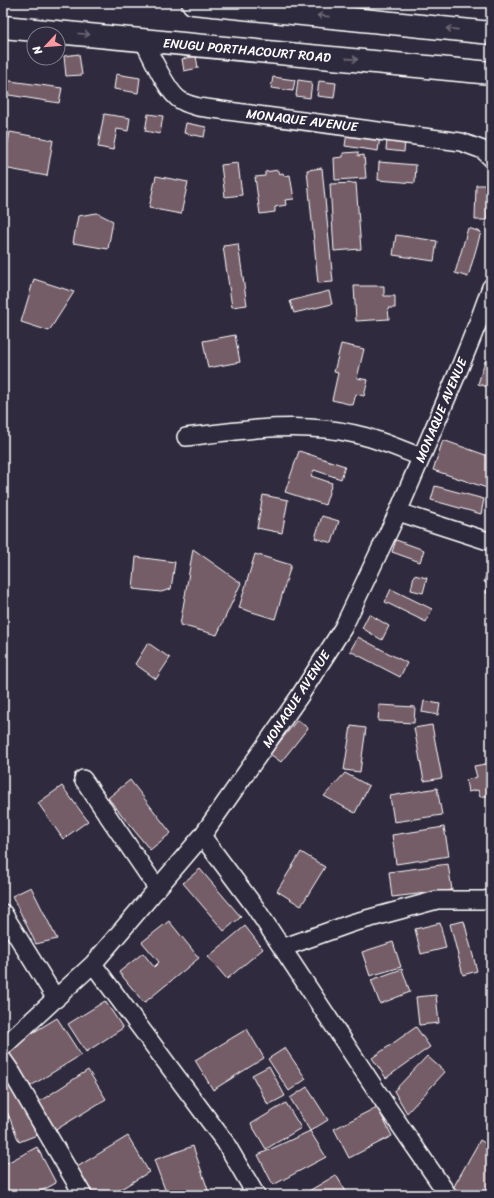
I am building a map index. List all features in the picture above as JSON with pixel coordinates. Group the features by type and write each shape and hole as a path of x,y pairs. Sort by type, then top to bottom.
{"highway":[{"path":"193,3 491,33"},
{"name":"ENUGU PORTHACOURT ROAD","path":"3,27 491,73"}],"street":[{"name":"MONAQUE AVENUE","path":"143,40 172,93 180,100 188,104 198,107 461,142 488,151"},
{"name":"MONAQUE AVENUE","path":"3,1047 93,964 202,836 299,697 343,628 398,512 477,326 491,287"},
{"path":"186,437 240,431 303,427 359,435 421,457"},
{"path":"398,512 491,542"},
{"path":"83,779 157,888"},
{"path":"202,836 254,907 448,1195"},
{"path":"282,948 352,923 437,900 491,899"},
{"path":"3,913 56,999"},
{"path":"93,964 225,1142 256,1195"},
{"path":"3,1060 84,1195"}],"building":[{"path":"79,54 82,75 66,76 66,56"},
{"path":"196,56 198,68 184,71 182,59"},
{"path":"116,74 140,78 138,93 114,89"},
{"path":"273,77 295,80 293,91 271,88"},
{"path":"3,80 62,88 59,103 3,94"},
{"path":"298,80 312,82 310,98 296,96"},
{"path":"319,81 336,83 334,98 317,96"},
{"path":"104,114 130,118 128,131 117,129 113,150 98,147"},
{"path":"148,114 163,116 160,134 145,131"},
{"path":"186,123 206,127 204,137 184,133"},
{"path":"10,132 53,140 47,176 3,168"},
{"path":"347,132 380,136 378,151 345,146"},
{"path":"387,140 405,142 404,152 386,150"},
{"path":"358,152 358,156 364,155 366,178 335,180 334,158 343,157 343,153"},
{"path":"379,162 416,165 415,183 378,180"},
{"path":"238,163 242,195 225,197 221,165"},
{"path":"322,168 333,282 318,283 307,170"},
{"path":"278,170 279,174 283,173 284,176 290,175 294,199 285,200 286,205 275,207 275,212 260,214 255,177 265,176 265,172"},
{"path":"156,176 188,182 181,214 149,208"},
{"path":"356,183 361,249 334,251 330,184"},
{"path":"476,185 488,185 487,220 475,220"},
{"path":"97,213 113,221 108,249 73,243 78,216"},
{"path":"468,228 481,232 468,277 455,273"},
{"path":"396,235 437,241 434,261 393,255"},
{"path":"238,244 247,305 232,307 223,246"},
{"path":"34,279 74,292 49,331 21,322"},
{"path":"354,286 384,286 384,296 395,296 395,308 388,308 389,319 356,321"},
{"path":"329,291 332,304 294,313 290,301"},
{"path":"235,335 240,362 208,368 203,341"},
{"path":"341,344 364,349 357,378 368,380 364,396 356,394 353,405 332,400 338,373 334,372"},
{"path":"485,361 491,363 491,388 478,384"},
{"path":"443,440 491,457 491,478 487,488 433,470"},
{"path":"299,451 345,466 341,479 314,470 311,476 332,483 325,505 285,492"},
{"path":"435,486 484,499 481,514 431,500"},
{"path":"263,495 288,500 282,533 257,528"},
{"path":"322,516 339,521 332,543 315,538"},
{"path":"396,540 424,550 420,562 392,552"},
{"path":"193,549 241,583 217,635 180,625"},
{"path":"255,554 291,565 275,619 239,608"},
{"path":"136,557 175,562 171,589 161,592 133,589"},
{"path":"489,565 491,566 491,594 486,593 488,584 484,582"},
{"path":"414,575 427,578 423,593 411,590"},
{"path":"391,589 432,609 426,622 385,602"},
{"path":"369,614 389,626 382,640 362,628"},
{"path":"358,637 407,663 400,677 350,651"},
{"path":"148,643 170,658 156,679 135,664"},
{"path":"424,701 440,704 438,715 422,712"},
{"path":"379,705 415,707 414,723 378,721"},
{"path":"297,720 308,728 281,762 270,754"},
{"path":"432,725 442,778 424,781 414,728"},
{"path":"351,726 366,728 360,772 344,770"},
{"path":"3,759 7,768 3,770"},
{"path":"491,763 491,795 480,797 478,790 468,792 466,780 477,777 474,766"},
{"path":"345,773 369,786 355,813 324,796"},
{"path":"130,780 171,833 150,850 108,798"},
{"path":"62,786 88,821 63,839 38,803"},
{"path":"437,788 442,815 394,822 390,796"},
{"path":"444,827 449,856 396,864 392,835"},
{"path":"301,852 325,867 301,906 277,891"},
{"path":"448,864 452,890 392,897 389,872"},
{"path":"200,869 241,917 224,931 183,883"},
{"path":"31,887 57,939 36,944 12,896"},
{"path":"169,921 199,958 144,1003 119,972 143,953 154,967 159,962 142,942"},
{"path":"464,921 477,971 463,975 450,924"},
{"path":"440,923 446,948 421,954 415,929"},
{"path":"245,926 263,949 227,979 208,957"},
{"path":"393,942 401,967 370,976 362,952"},
{"path":"402,969 410,992 380,1004 371,980"},
{"path":"436,995 439,1023 419,1025 416,997"},
{"path":"105,1001 123,1028 86,1052 68,1024"},
{"path":"57,1018 81,1055 29,1087 6,1049"},
{"path":"416,1027 430,1047 386,1078 372,1058"},
{"path":"247,1029 264,1058 213,1090 195,1060"},
{"path":"285,1048 306,1079 289,1091 268,1059"},
{"path":"427,1056 445,1072 407,1113 394,1091"},
{"path":"269,1066 285,1096 268,1105 252,1075"},
{"path":"88,1070 106,1099 54,1131 37,1103"},
{"path":"12,1073 37,1135 19,1142 3,1101 3,1076"},
{"path":"307,1087 328,1120 310,1131 290,1098"},
{"path":"286,1103 301,1128 266,1149 251,1124"},
{"path":"3,1106 9,1118 3,1121"},
{"path":"377,1107 392,1136 349,1158 334,1129"},
{"path":"310,1131 326,1157 273,1185 258,1155"},
{"path":"128,1136 149,1172 111,1195 87,1195 72,1170"},
{"path":"480,1140 491,1147 491,1180 483,1195 465,1195 453,1188"},
{"path":"193,1146 209,1193 204,1195 167,1195 154,1160"},
{"path":"37,1147 56,1183 34,1195 3,1195 3,1165"},
{"path":"336,1175 348,1195 302,1195"}]}
